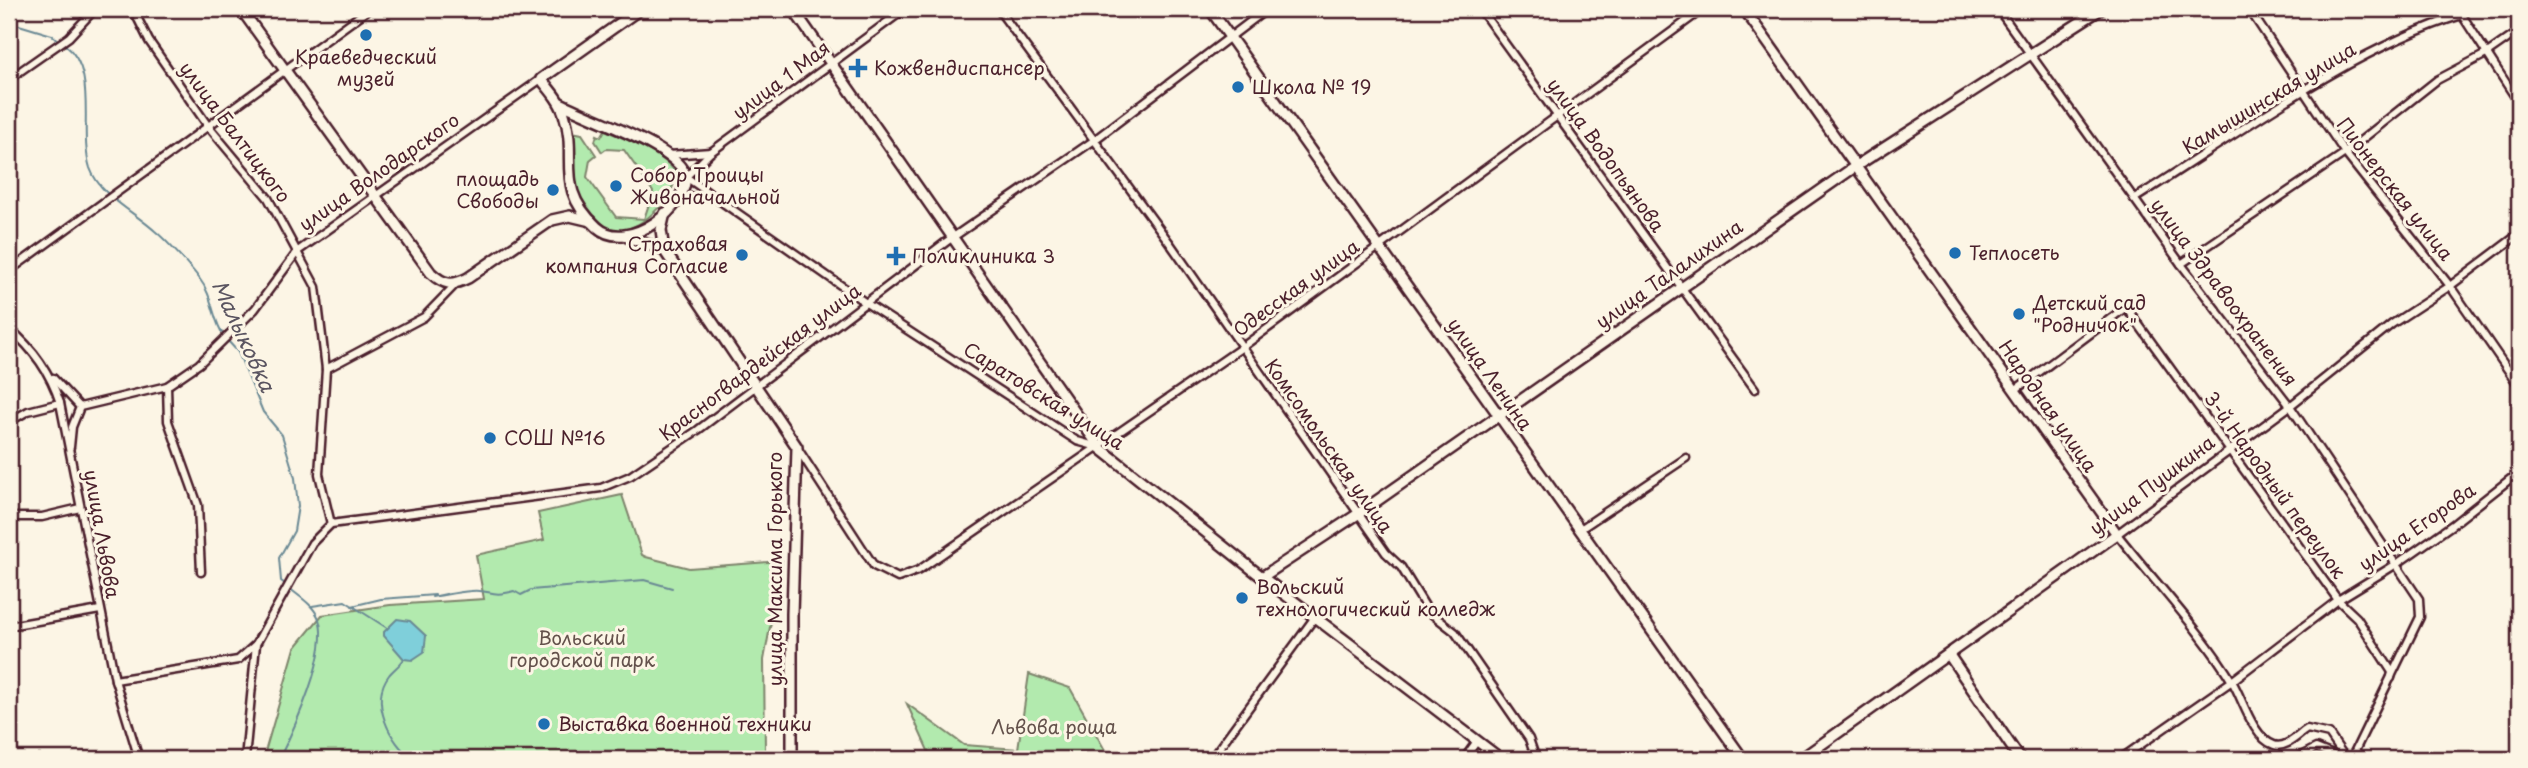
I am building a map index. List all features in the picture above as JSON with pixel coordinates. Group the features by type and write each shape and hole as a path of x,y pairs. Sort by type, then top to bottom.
{"street":[{"path":"9,79 69,37 95,9"},
{"name":"улица Балтицкого","path":"133,9 149,41 208,126 268,198 316,287 326,369 319,474 331,524"},
{"path":"241,9 431,273 441,283 455,285"},
{"path":"9,271 118,189 369,9"},
{"name":"улица Володарского","path":"80,407 167,386 198,364 255,309 298,251 639,9"},
{"path":"793,9 1100,448"},
{"name":"улица 1 Мая","path":"686,177 711,152 905,9"},
{"name":"Комсомольская улица","path":"998,9 1169,242 1386,554 1401,567 1419,601 1455,632 1529,739 1536,759"},
{"name":"улица Ленина","path":"1210,9 1743,759"},
{"name":"Красногвардейская улица","path":"331,524 601,488 630,477 755,388 954,237 1093,141 1267,9"},
{"name":"улица Водопьянова","path":"1480,9 1755,389"},
{"name":"Одесская улица","path":"797,447 874,566 898,578 936,559 1100,448 1557,118 1703,9"},
{"name":"Народная улица","path":"1744,9 2117,534 2232,681 2258,731 2275,745 2285,745 2307,729 2329,734 2347,759"},
{"name":"улица Здравоохранения","path":"1998,9 2181,264 2290,405 2398,563 2419,599 2420,617 2390,683"},
{"name":"улица Талалихина","path":"1262,577 1358,514 1856,166 2101,9"},
{"name":"Пионерская улица","path":"2249,9 2345,153 2450,286 2519,386"},
{"path":"2460,12 2519,103"},
{"name":"Камышинская улица","path":"2134,199 2303,93 2424,26 2460,12"},
{"path":"2181,264 2345,153 2437,80 2486,54 2519,32"},
{"path":"541,79 559,102 567,128 571,190 591,221 607,234 627,237 664,250 661,230 665,213"},
{"path":"559,102 669,155 684,170 686,177 680,198 637,234 627,237"},
{"path":"567,128 572,121 587,116"},
{"path":"669,155 711,152"},
{"name":"Саратовская улица","path":"686,177 709,197 866,303 1077,441 1100,448 1262,577 1501,759"},
{"path":"680,198 709,197"},
{"path":"326,369 424,317 455,285 552,220 570,216 591,221"},
{"name":"улица Пушкина","path":"1801,759 2117,534 2290,405 2392,324 2450,286 2519,234"},
{"name":"улица Максима Горького","path":"664,250 797,447 792,600 792,759"},
{"name":"3-й Народный переулок","path":"2015,390 2126,307 2231,448 2338,600 2357,618 2392,672 2390,683"},
{"name":"улица Львова","path":"9,328 26,343 51,377 60,403 115,680 139,759"},
{"path":"51,377 80,407 72,426 69,447"},
{"path":"167,386 168,421 198,505 201,572"},
{"path":"9,422 28,411 60,403"},
{"path":"1579,530 1686,458"},
{"name":"улица Егорова","path":"2120,759 2232,681 2338,600 2398,563 2519,472"},
{"path":"9,517 42,517 80,508"},
{"path":"115,680 238,660 256,644 312,543 331,524"},
{"path":"9,626 100,610"},
{"path":"1211,759 1314,617"},
{"path":"245,759 256,644"},
{"path":"1949,655 2020,759"},
{"path":"2295,759 2316,748 2347,759 2390,683"},
{"path":"1464,759 1477,741"}],"green space":[{"path":"605,130 652,152 676,172 675,182 663,202 644,220 624,230 614,230 598,220 577,191 572,170 572,132 582,134 596,155 590,160 587,177 616,217 644,219 653,192 650,187 660,180 652,179 648,184 624,150 606,149 602,152 595,141 597,135 601,137"},
{"name":"Вольский городской парк","path":"622,495 642,555 646,557 689,568 782,561 764,660 765,751 685,759 263,759 295,648 322,615 390,605 484,599 476,555 544,540 538,513"},
{"name":"Львова роща","path":"1029,674 1070,688 1110,759 941,759 929,753 907,704 964,745 1018,749"}],"water":[{"path":"397,619 410,621 426,636 424,652 412,660 404,659 384,636 384,632"}],"waterway":[{"name":"Малыковка","path":"9,22 52,35 60,42"},
{"name":"Малыковка","path":"65,45 82,70 87,153 95,178 109,195 160,235 195,273 208,293 224,336"},
{"name":"Малыковка","path":"228,341 238,352 263,412 282,435 295,478 298,506 294,531 279,558 281,581 285,584"},
{"path":"446,594 432,597 478,591 500,594 514,591 521,595 531,590 644,580 672,588"},
{"name":"Малыковка","path":"279,759 309,690 320,651 319,619 314,610 289,588"},
{"path":"352,606 381,599 435,595"},
{"path":"312,606 345,601 387,628"},
{"path":"404,659 383,685 382,709 390,732 413,759"}],"place":[{"name":"Краеведческий музей","path":"366,35"},
{"name":"Кожвендиспансер","path":"858,68"},
{"name":"Школа № 19","path":"1238,87"},
{"name":"Собор Троицы Живоначальной","path":"616,186"},
{"name":"площадь Свободы","path":"553,190"},
{"name":"Теплосеть","path":"1955,253"},
{"name":"Страховая компания Согласие","path":"742,255"},
{"name":"Поликлиника 3","path":"896,256"},
{"name":"Детский сад \"Родничок\"","path":"2019,314"},
{"name":"СОШ №16","path":"490,438"},
{"name":"Вольский технологический колледж","path":"1242,598"},
{"name":"Выставка военной техники","path":"544,724"}]}
